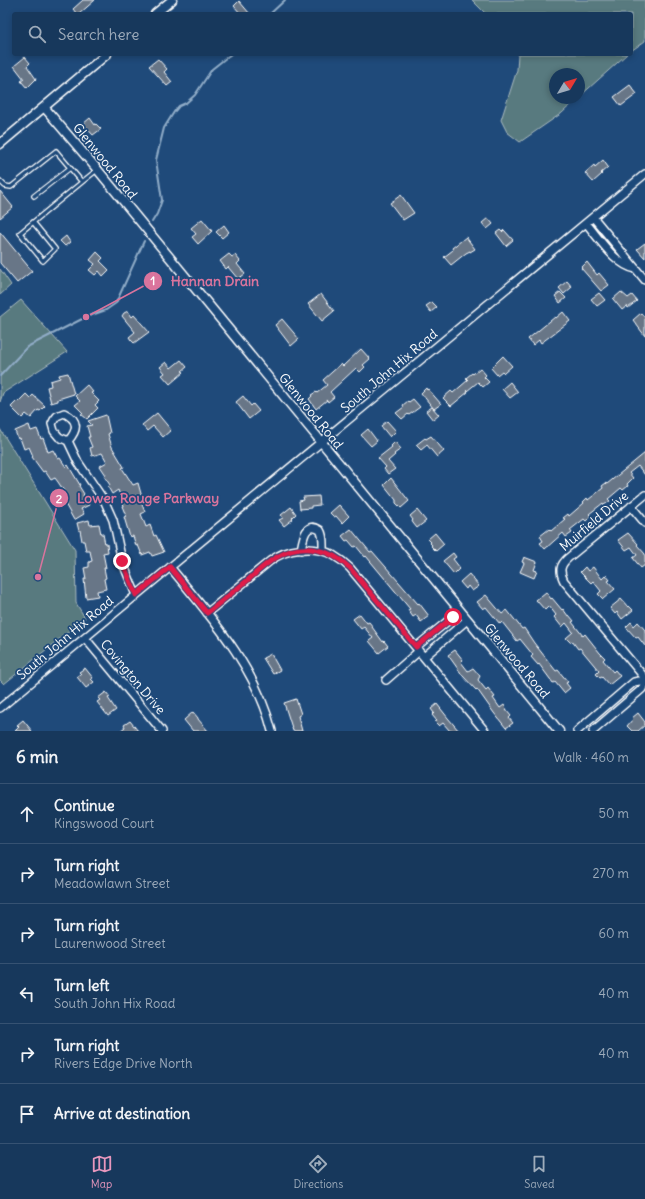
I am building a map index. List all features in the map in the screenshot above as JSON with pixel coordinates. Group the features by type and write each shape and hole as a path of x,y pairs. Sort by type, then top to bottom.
{"street":[{"path":"157,12 172,0"},
{"path":"0,144 105,56"},
{"name":"Glenwood Road","path":"44,107 98,170 559,731"},
{"name":"South John Hix Road","path":"0,708 322,443 645,174"},
{"path":"593,217 645,280"},
{"path":"586,223 616,259 629,268 636,269"},
{"path":"68,441 78,462 100,494 109,511 116,533 122,561 136,595"},
{"name":"Muirfield Drive","path":"645,495 568,558 561,568 564,581 645,680"},
{"path":"631,506 645,523"},
{"path":"301,550 304,534 309,528 313,527 322,532 323,551"},
{"path":"207,613 273,559 282,554 312,549 333,555 350,568 485,731"},
{"path":"170,567 230,643 251,677 272,731"},
{"path":"420,652 460,611"},
{"path":"386,680 420,652 467,620"},
{"name":"Covington Drive","path":"85,638 162,731"},
{"path":"577,731 634,682 645,680 642,689 593,731"}],"lane":[{"path":"0,180 5,186 11,187 56,150 82,182"},
{"path":"34,196 70,168"},
{"path":"33,222 55,249 43,261 20,233 33,222 82,182 98,170"}],"green space":[{"path":"472,0 645,0 645,41 633,50 633,12 484,12"},
{"path":"518,56 625,56 585,92 585,68 549,68 549,104 572,104 562,113 520,142 507,132 501,120 517,70"},
{"path":"0,269 11,285 0,295"},
{"path":"21,300 67,352 3,393 0,402 0,317"},
{"path":"0,429 75,550 76,603 85,618 4,684 0,680"}],"building":[{"path":"83,0 95,0 81,12 75,12 73,9"},
{"path":"239,1 248,12 239,12 234,6"},
{"path":"25,57 30,63 27,66 36,79 27,88 21,81 24,79 14,66"},
{"path":"158,59 167,69 164,72 172,82 167,86 149,66"},
{"path":"630,85 637,94 621,106 614,97"},
{"path":"90,118 95,125 96,124 101,129 93,135 83,124"},
{"path":"603,160 608,167 593,182 585,173 594,165 595,167"},
{"path":"0,191 13,207 0,218"},
{"path":"401,195 414,213 403,220 390,203"},
{"path":"488,218 493,224 487,229 482,223"},
{"path":"202,219 212,231 198,244 192,237 196,234 191,228"},
{"path":"224,225 229,232 222,238 216,232"},
{"path":"500,230 502,232 504,230 513,240 506,246 496,233"},
{"path":"0,232 32,271 17,283 0,263"},
{"path":"66,236 70,242 65,246 60,241"},
{"path":"466,237 475,249 466,253 451,265 444,257 453,250 452,248"},
{"path":"645,243 645,258 637,249"},
{"path":"97,252 103,258 100,261 109,270 103,276 99,271 95,275 89,270 95,264 90,260"},
{"path":"229,254 232,257 235,255 240,261 237,264 245,274 238,279 228,267 226,269 220,261"},
{"path":"587,262 597,275 599,273 609,285 601,291 581,268"},
{"path":"567,281 572,287 564,294 559,288"},
{"path":"560,292 566,298 560,303 555,296"},
{"path":"621,292 628,298 632,295 637,301 628,308 627,306 622,310 613,299"},
{"path":"599,293 605,300 597,306 591,299"},
{"path":"321,294 334,311 322,321 308,304"},
{"path":"432,302 437,307 431,312 426,306"},
{"path":"128,311 132,317 134,315 149,332 134,343 129,337 135,332 122,316"},
{"path":"563,312 570,321 541,343 539,340 533,345 528,339"},
{"path":"641,313 645,318 645,336 633,320"},
{"path":"282,319 299,339 291,346 275,325"},
{"path":"361,349 370,359 363,365 365,367 360,372 356,368 330,392 334,397 328,402 327,400 316,409 309,399 312,396 311,395 316,392 317,393 327,385 323,380 341,364 343,366"},
{"path":"503,356 512,366 504,373 502,371 497,375 491,368"},
{"path":"181,360 187,367 182,371 184,372 170,384 162,375 165,373 160,367 166,362 171,368"},
{"path":"480,368 486,375 484,377 489,382 483,387 478,382 451,406 443,398 451,391 453,393 468,380 466,378"},
{"path":"68,373 74,394 51,403 47,387 51,386 50,381 60,378 59,375"},
{"path":"510,382 518,392 510,398 502,389"},
{"path":"87,385 93,392 91,393 99,401 95,405 98,408 87,419 81,414 83,413 75,405 80,401 75,396"},
{"path":"426,388 441,404 434,409 421,393"},
{"path":"26,394 30,398 33,395 45,406 40,411 38,410 31,418 26,414 22,418 11,407"},
{"path":"243,396 251,406 253,404 259,411 249,419 236,402"},
{"path":"413,399 420,407 402,419 396,413 404,407 403,405"},
{"path":"432,407 439,415 433,420 426,411"},
{"path":"157,413 171,430 163,437 153,426 147,431 142,425"},
{"path":"106,415 110,433 108,434 112,447 124,467 122,468 133,485 138,483 143,501 141,502 145,512 141,514 146,527 150,525 154,536 156,535 164,552 152,556 150,552 142,555 138,545 136,546 133,536 130,537 124,517 126,516 122,506 124,506 118,490 112,494 108,487 110,485 104,476 106,475 100,466 107,462 102,453 92,456 90,448 92,447 88,437 90,437 87,426 92,425 88,421"},
{"path":"387,421 396,431 390,437 381,426"},
{"path":"29,425 31,431 37,429 41,439 43,438 48,452 53,450 58,459 60,458 66,467 68,465 80,485 79,486 84,494 83,495 89,505 81,509 84,514 74,520 60,494 64,491 58,482 55,478 51,480 45,471 43,472 32,457 33,456 29,447 24,449 20,438 18,439 15,431"},
{"path":"368,429 377,441 371,446 361,435"},
{"path":"431,436 444,451 437,457 427,445 421,450 416,445 425,438 426,439"},
{"path":"395,442 401,449 388,461 395,469 388,474 384,469 386,467 378,458 392,447 391,446"},
{"path":"645,453 645,475 638,466 629,473 633,478 627,484 628,486 623,490 621,488 608,499 610,501 604,505 603,503 589,514 591,516 586,521 584,519 570,530 572,533 566,537 563,533 545,549 540,543 543,541 540,536 549,529 551,531 565,519 563,518 568,514 569,516 584,503 583,502 587,498 588,500 603,488 602,486 606,483 607,484"},
{"path":"391,478 409,501 401,508 384,485"},
{"path":"319,496 320,505 300,509 299,501 304,500 303,497"},
{"path":"339,505 349,516 342,523 336,516 334,517 330,513"},
{"path":"291,507 296,514 292,518 293,519 284,526 279,520 283,518 281,515"},
{"path":"417,510 426,521 417,528 410,516"},
{"path":"89,520 90,525 99,524 105,544 107,544 108,552 103,553 106,568 104,568 106,578 104,579 106,589 97,591 98,596 86,598 84,579 86,579 84,568 89,567 89,562 92,561 90,551 86,551 84,541 82,541 77,523"},
{"path":"351,529 370,552 372,551 418,604 419,603 429,616 421,622 416,615 413,617 408,610 410,609 366,556 365,557 356,546 354,547 342,536"},
{"path":"435,533 444,544 436,551 431,546 431,542 428,539"},
{"path":"628,533 645,554 645,565 641,568 633,558 637,555 631,547 626,550 618,540"},
{"path":"453,553 456,557 453,559 460,568 454,574 443,561"},
{"path":"524,557 537,562 534,570 537,571 534,578 520,572 524,563 522,562"},
{"path":"585,567 588,571 593,567 602,579 606,575 610,580 608,581 615,589 603,599 598,594 601,591 593,581 591,583 580,572"},
{"path":"469,574 479,586 472,591 468,586 466,589 460,582"},
{"path":"546,592 568,616 569,615 574,621 572,622 583,636 585,634 605,658 603,660 613,672 615,670 620,676 609,685 602,677 600,678 596,674 599,671 580,648 578,649 572,641 570,642 566,638 573,632 566,623 562,627 554,617 556,615 549,606 545,610 536,600"},
{"path":"486,595 502,614 507,610 522,629 524,628 556,671 558,670 568,682 566,683 570,688 564,693 555,682 553,683 539,664 538,665 531,657 533,655 520,639 517,641 502,622 500,624 486,607 483,609 477,602"},
{"path":"621,599 633,610 622,619 617,612 615,614 610,608"},
{"path":"360,614 367,623 369,622 383,642 384,641 388,646 379,653 369,641 373,638 364,627 361,629 353,619"},
{"path":"631,622 634,626 638,622 645,630 645,646 638,637 636,638 626,627"},
{"path":"455,650 463,660 461,662 468,671 473,668 480,676 478,680 486,690 488,688 495,697 493,698 500,708 504,705 511,716 509,718 513,723 506,728 477,689 476,690 463,676 448,655"},
{"path":"271,654 280,670 273,674 263,658"},
{"path":"85,668 93,678 91,679 94,682 86,688 77,677 81,674 79,672"},
{"path":"106,692 116,710 108,716 97,702 100,700 98,698"},
{"path":"296,699 301,714 298,716 302,731 293,731 284,703"},
{"path":"437,704 459,731 450,731 443,723 439,726 435,722 437,721 432,715 434,713 431,709"},
{"path":"193,712 208,731 193,731 184,720"},
{"path":"638,713 645,722 645,725 638,731 632,731 627,726 633,719 632,718"},
{"path":"23,720 32,731 15,731 19,727 17,725"},
{"path":"130,721 138,731 120,731 125,727 124,725"}],"waterway":[{"path":"272,12 285,0"},
{"path":"152,222 157,214 162,200 156,160 164,128 179,106 186,103 195,95 212,69 228,56"},
{"path":"0,376 27,347 86,317 106,310 116,303 144,241"}],"place":[{"name":"Hannan Drain","path":"86,317"},
{"name":"Lower Rouge Parkway","path":"38,577"}],"route":[{"path":"122,561 136,595 170,567 207,613 276,557 291,552 312,549 333,555 350,568 416,647 453,617"}]}
